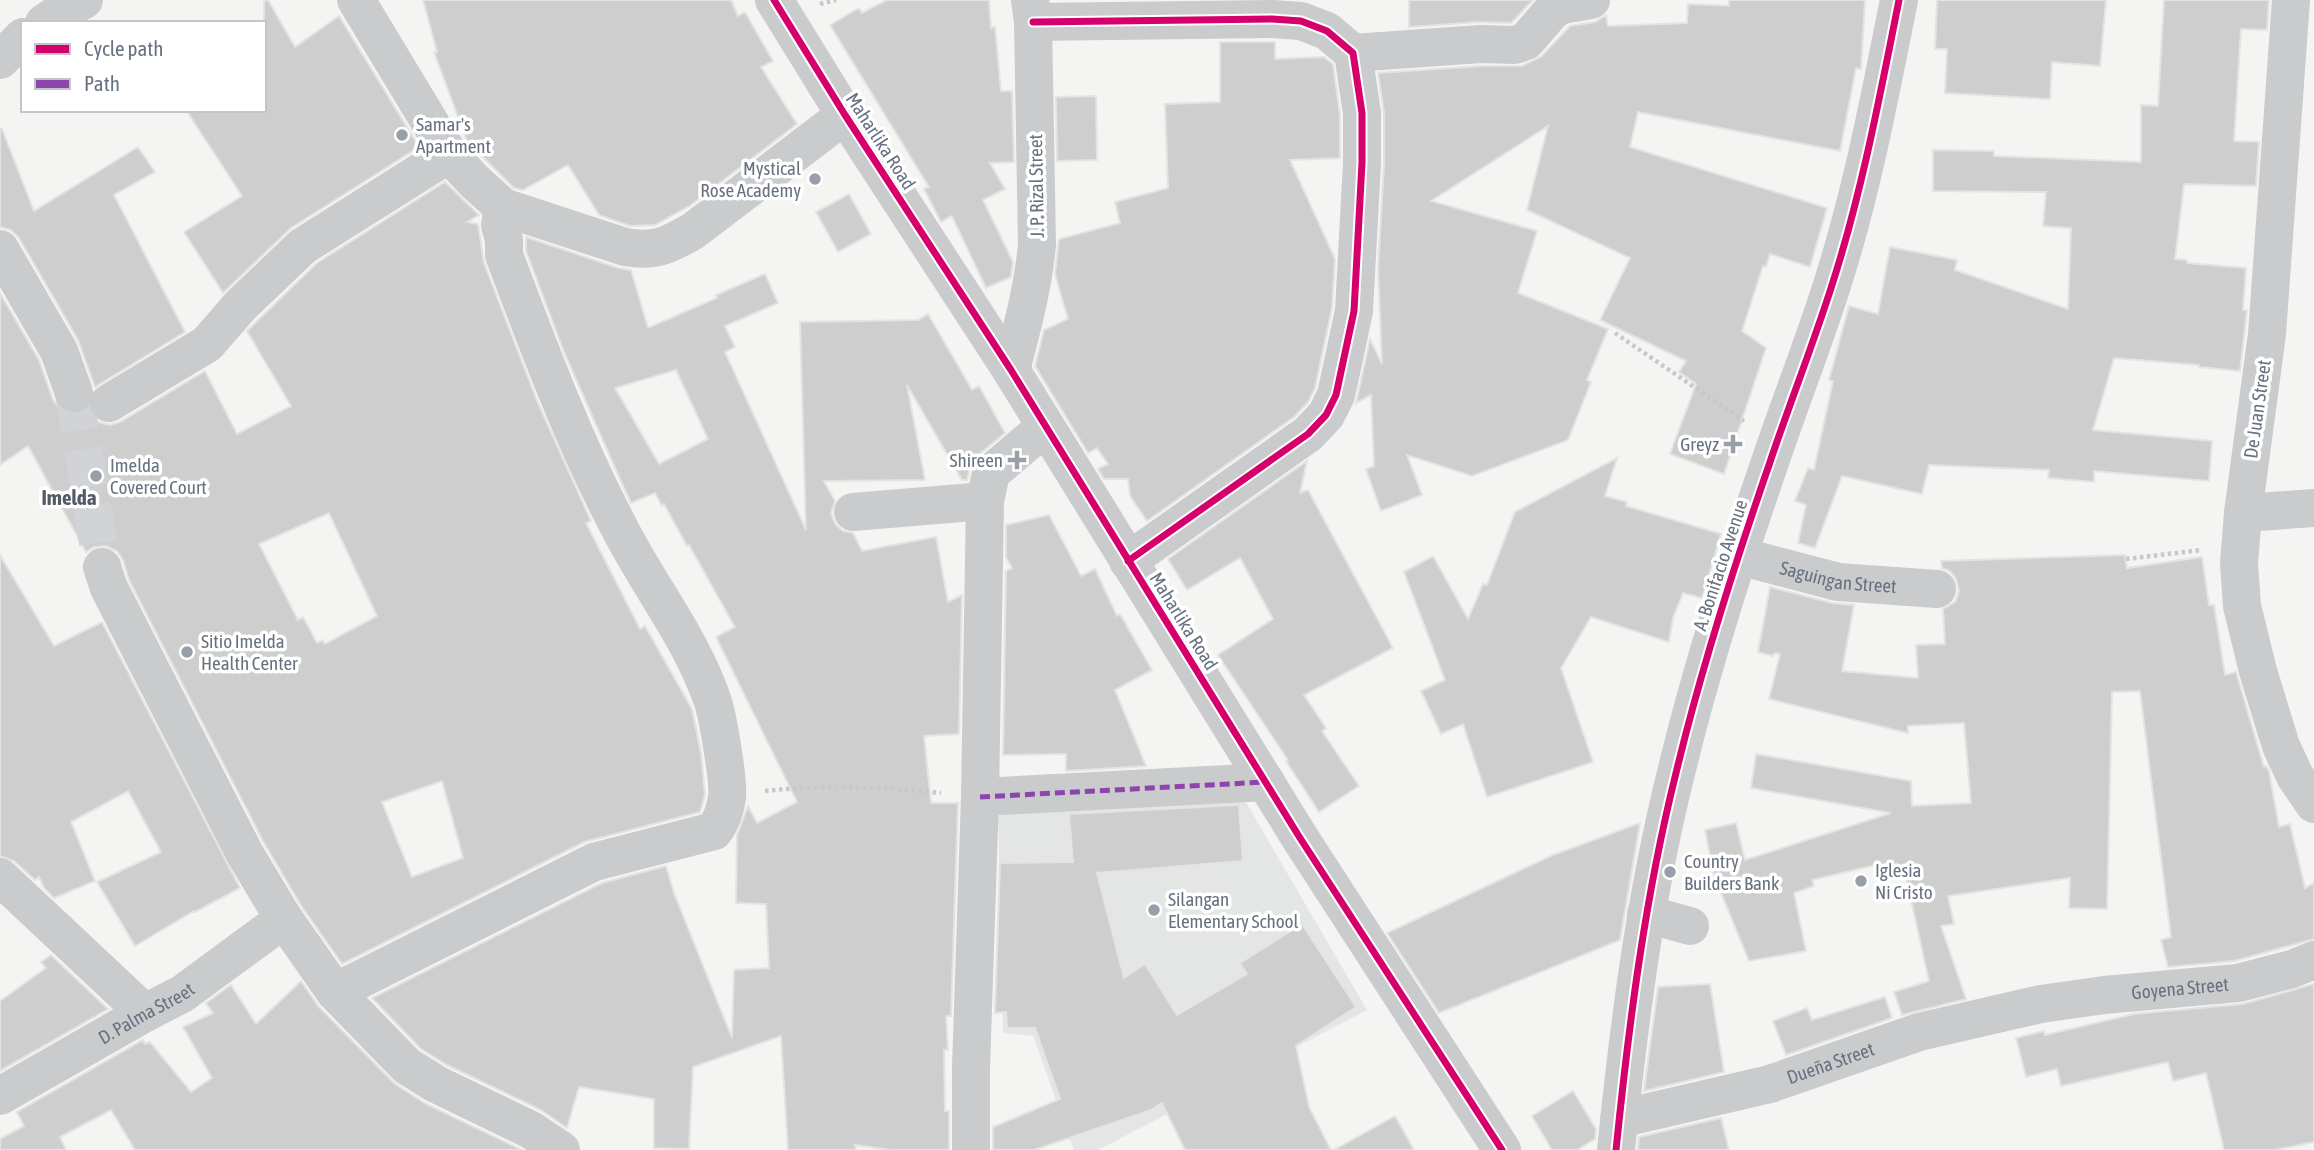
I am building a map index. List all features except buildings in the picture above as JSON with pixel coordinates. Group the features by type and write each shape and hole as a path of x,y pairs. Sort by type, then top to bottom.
{"street":[{"path":"47,21 84,0"},
{"path":"356,0 450,154 474,181 503,207 625,247 644,250 666,246 693,231 845,115"},
{"name":"Maharlika Road","path":"774,0 845,115 1011,370 1266,782 1502,1150"},
{"path":"1032,11 1301,21 1337,28 1515,46 1535,33 1552,11 1562,5 1591,0"},
{"name":"A. Bonifacio Avenue","path":"1617,1135 1630,1012 1646,914 1676,773 1714,635 1776,444 1833,283 1875,120 1899,0"},
{"name":"De Juan Street","path":"2291,0 2267,334 2242,529 2242,606 2281,746 2294,775 2314,804"},
{"name":"J. P. Rizal Street","path":"1011,370 1034,280 1037,245 1032,11"},
{"path":"1128,561 1308,434 1326,415 1336,395 1354,311 1362,163 1362,113 1337,28"},
{"path":"0,60 21,39"},
{"path":"0,249 60,351 94,391 206,344 241,305 303,246 450,154"},
{"path":"335,992 594,862 714,831 720,824 727,796 714,706 690,647 620,530 577,438 504,255 500,225 503,207"},
{"path":"971,1150 985,500 991,473 1045,427"},
{"path":"853,512 985,500"},
{"path":"2242,529 2314,508"},
{"name":"Saguingan Street","path":"1740,556 1838,582 1937,589"},
{"path":"106,577 245,854 284,919 335,992 407,1066 436,1084 531,1130 561,1150"},
{"path":"980,797 1266,782"},
{"path":"0,877 145,1013"},
{"path":"1646,914 1690,926"},
{"name":"D. Palma Street","path":"0,1096 182,994 284,919"},
{"name":"Goyena Street","path":"2041,1004 2104,995 2238,983 2292,969 2314,960"},
{"name":"Dueña Street","path":"1617,1135 1919,1032 2041,1004"}],"path":[{"path":"1615,333 1776,444"},
{"path":"2126,559 2242,529"},
{"path":"727,796 837,785 980,797"}],"shaded area":[{"name":"Silangan Elementary School","path":"1240,792 1367,1010 1098,1150 1074,1150 1033,1036 1003,1033 998,810"}],"tunnel":[{"path":"74,393 102,567"}],"marked path":[{"path":"980,797 1266,782"}],"cycle path":[{"path":"774,0 845,115 1011,370 1300,838 1502,1150"},
{"path":"1616,1150 1639,960 1655,866 1676,773 1731,579 1843,250 1870,143 1899,0"},
{"path":"1033,22 1272,19 1301,21 1327,31 1353,53 1362,113 1362,163 1354,311 1336,395 1326,415 1308,434 1128,561"}],"place":[{"name":"Samar's Apartment","path":"402,135"},
{"name":"Mystical Rose Academy","path":"815,179"},
{"name":"Greyz","path":"1733,444"},
{"name":"Shireen","path":"1017,460"},
{"name":"Imelda Covered Court","path":"96,476"},
{"name":"Sitio Imelda Health Center","path":"187,652"},
{"name":"Country Builders Bank","path":"1670,872"},
{"name":"Iglesia Ni Cristo","path":"1861,881"},
{"name":"Silangan Elementary School","path":"1154,910"}],"district":[{"name":"Imelda","path":"69,498"}]}
